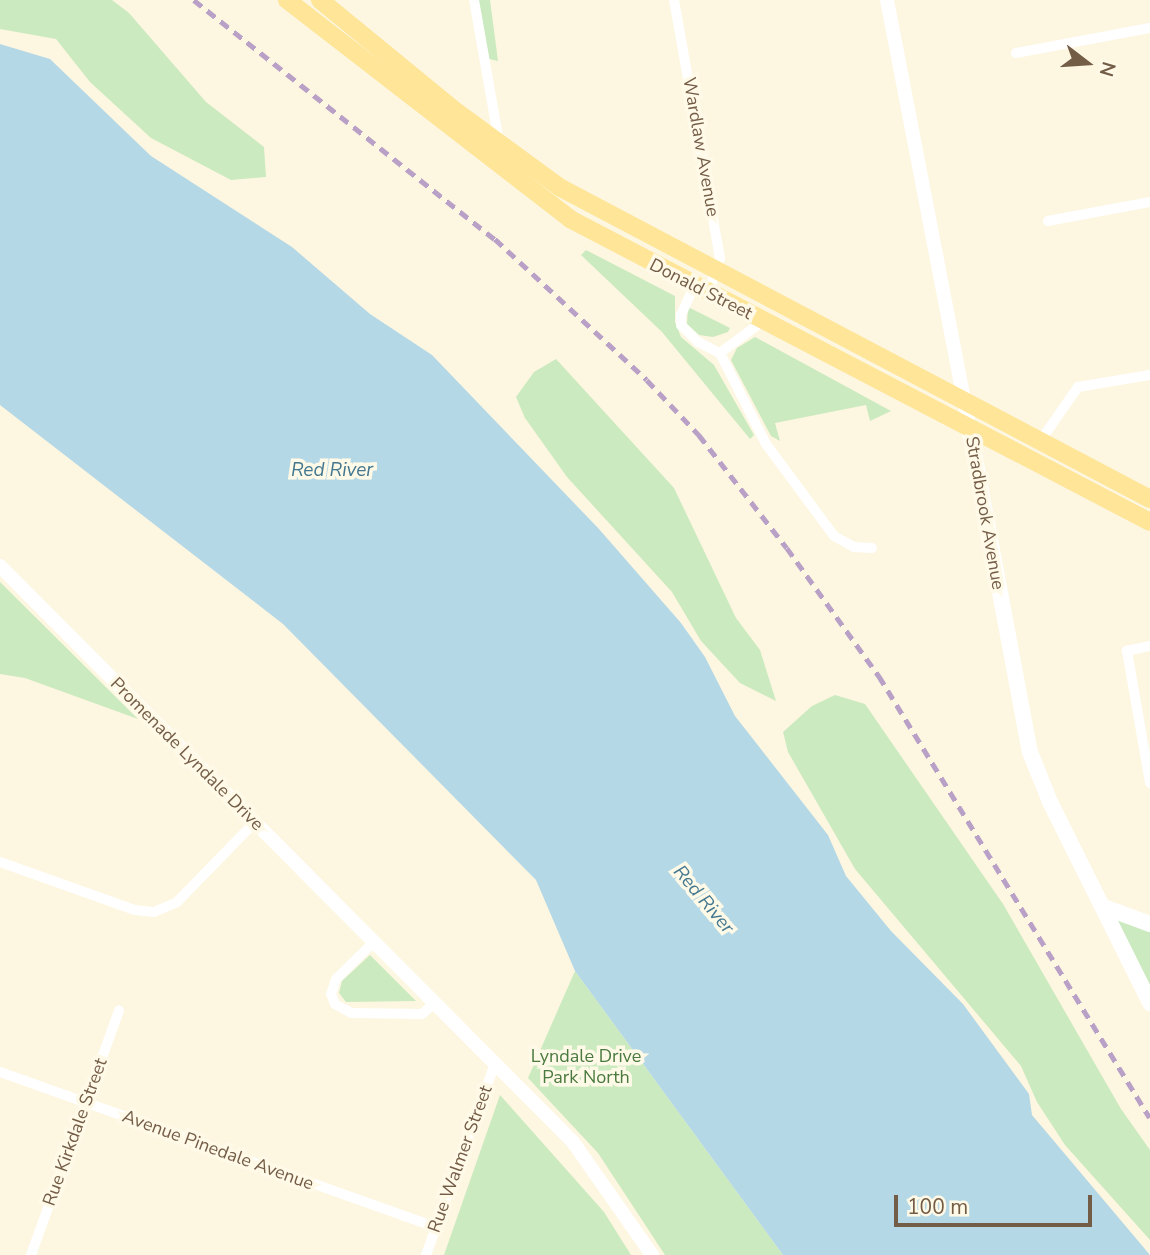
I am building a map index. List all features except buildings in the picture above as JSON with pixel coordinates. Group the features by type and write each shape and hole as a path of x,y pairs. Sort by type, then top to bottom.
{"main road":[{"name":"Donald Street","path":"287,0 570,219 1150,522"},
{"name":"Donald Street","path":"320,0 499,144 561,188 1150,499"},
{"name":"Stradbrook Avenue","path":"969,427 1030,752 1050,802 1150,1003"},
{"path":"1104,907 1150,924"}],"street":[{"path":"474,0 499,144"},
{"name":"Wardlaw Avenue","path":"674,0 720,258 718,271 681,315 681,325 698,342 720,353"},
{"name":"Stradbrook Avenue","path":"887,0 969,427"},
{"path":"1016,53 1150,28"},
{"path":"1048,221 1150,202"},
{"path":"763,321 720,353 766,444 834,536 854,547 872,548"},
{"path":"1041,440 1078,387 1150,375"},
{"name":"Promenade Lyndale Drive","path":"0,566 573,1142 652,1255"},
{"path":"1150,646 1127,651 1150,783"},
{"path":"0,862 135,910 154,912 177,902 255,822"},
{"path":"375,942 336,979 331,993 335,1004 351,1013 422,1014 436,1002"},
{"name":"Rue Kirkdale Street","path":"31,1255 119,1010"},
{"name":"Rue Walmer Street","path":"426,1255 495,1063"},
{"name":"Avenue Pinedale Avenue","path":"0,1072 436,1227"}],"green space":[{"path":"0,0 112,0 129,13 206,102 264,147 266,177 231,180 151,138 90,82 56,39 0,29"},
{"path":"478,0 490,0 498,61 489,59"},
{"path":"586,250 675,296 675,322 681,337 714,365 754,435 750,439 662,332 581,255"},
{"path":"688,307 730,328 728,332 713,337 699,335 687,324"},
{"path":"755,337 891,411 870,421 866,405 775,423 780,441 771,436 731,360 737,348"},
{"path":"556,359 674,488 736,618 760,650 776,701 740,683 701,641 672,592 567,477 525,418 516,397 534,372"},
{"path":"0,582 138,719 25,678 0,674"},
{"path":"835,695 865,704 1003,904 1121,1109 1150,1150 1150,1240 1065,1145 1037,1102 1021,1066 855,869 788,752 783,732 812,706"},
{"path":"1104,907 1150,924 1150,1003"},
{"path":"370,955 416,1001 346,1002 339,993 342,981"},
{"name":"Lyndale Drive Park North","path":"575,971 783,1255 665,1255 598,1153 528,1078"},
{"path":"500,1095 604,1212 631,1255 444,1255"}],"water":[{"name":"Red River","path":"0,44 50,59 151,156 292,247 370,314 432,355 599,529 681,623 705,657 735,716 828,835 846,876 891,931 963,1004 1029,1094 1032,1115 1150,1255 783,1255 575,971 536,880 283,624 0,405"}],"railway":[{"path":"194,0 495,239 647,380 699,435 787,548 879,676 1150,1118"}]}
